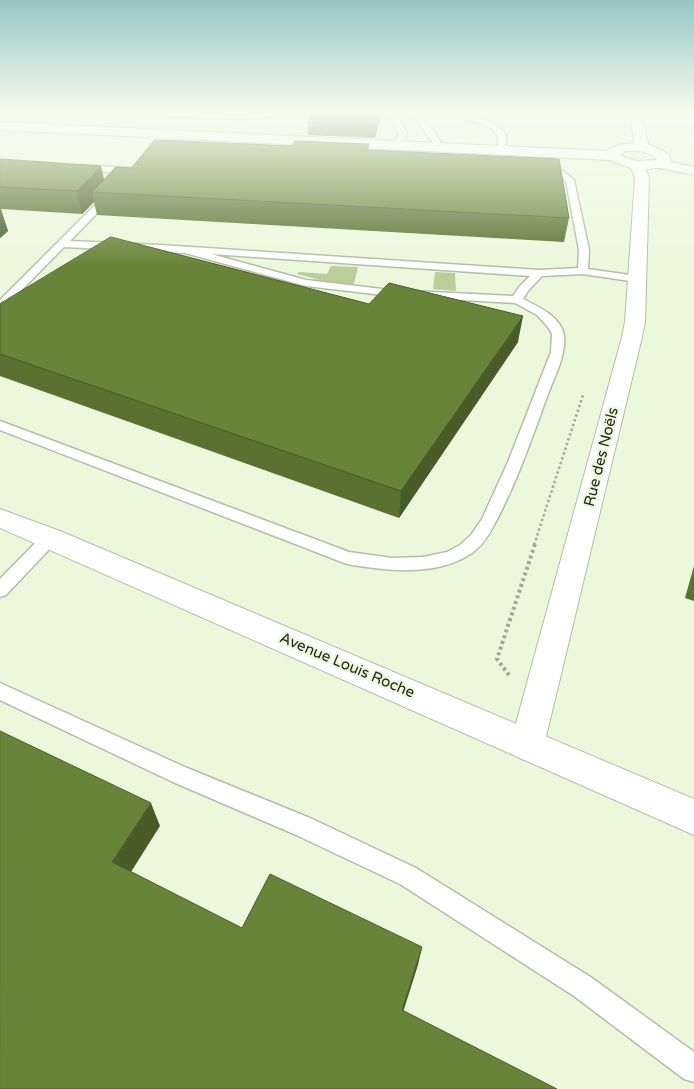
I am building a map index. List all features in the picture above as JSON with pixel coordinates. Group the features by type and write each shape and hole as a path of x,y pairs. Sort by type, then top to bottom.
{"street":[{"name":"Rue des Noëls","path":"527,744 632,337 642,178 648,164"},
{"path":"670,164 694,171"},
{"name":"Avenue Louis Roche","path":"0,518 694,817"}],"lane":[{"path":"0,306 63,244 128,175 75,168"},
{"path":"533,168 560,173 570,180 584,250 583,271"},
{"path":"63,244 161,248 190,252 539,273 583,271 637,279"},
{"path":"0,425 347,558 396,565 442,559 466,549 479,537 517,459 557,352 558,334 553,325 541,313 517,300 391,292 306,283 190,252"},
{"path":"517,300 522,289 539,273"},
{"path":"0,590 50,538"},
{"path":"0,691 180,775 302,826 408,876 583,987 694,1069"}],"path":[{"path":"514,682 497,659 586,388"}],"green space":[{"path":"331,266 358,267 354,284 331,283 297,274 299,272 327,274"},
{"path":"435,272 455,273 456,291 433,289"}],"building":[{"path":"0,164 70,164 101,166 77,191 0,187"},
{"path":"135,164 560,164 569,218 92,192 116,167 131,168"},
{"path":"111,237 369,304 389,283 523,316 401,491 0,354 0,304"},
{"path":"0,731 151,803 112,862 242,928 270,874 422,947 402,1010 557,1089 0,1089"}]}
